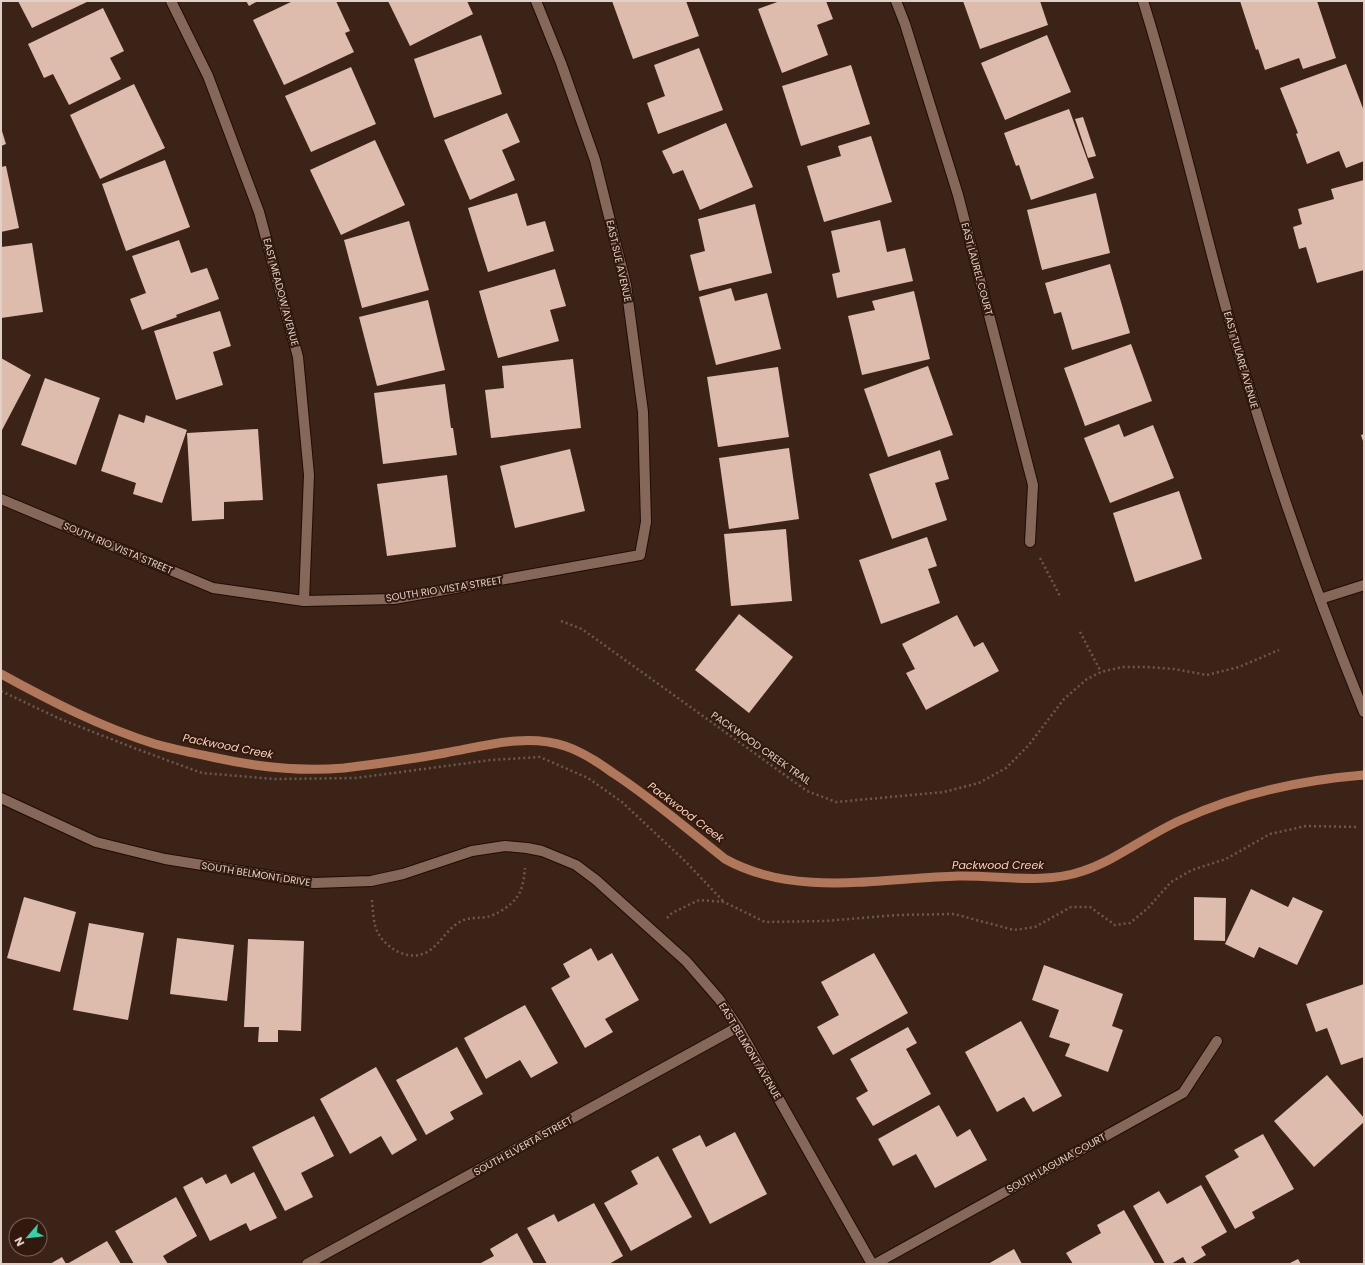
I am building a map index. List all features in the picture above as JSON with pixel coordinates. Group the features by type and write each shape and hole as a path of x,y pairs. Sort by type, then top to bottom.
{"street":[{"name":"EAST MEADOW AVENUE","path":"171,1 208,76 259,212 298,358 308,475 304,601"},
{"name":"EAST SUE AVENUE","path":"536,1 561,63 595,160 626,285 643,412 646,522 640,555"},
{"name":"EAST LAUREL COURT","path":"896,1 958,195 1033,485 1030,542"},
{"name":"EAST TULARE AVENUE","path":"1143,1 1168,86 1226,308 1262,433 1295,531 1364,712"},
{"name":"SOUTH RIO VISTA STREET","path":"1,499 214,588 304,601 394,599 640,555"},
{"path":"1320,599 1364,585"},
{"name":"SOUTH BELMONT DRIVE","path":"1,798 96,842 165,859 314,883 371,881 403,874 472,851 505,846 527,848 542,852"},
{"name":"EAST BELMONT AVENUE","path":"542,852 576,865 596,880 691,966 719,999 738,1027 872,1264"},
{"name":"SOUTH ELVERTA STREET","path":"308,1264 738,1027"},
{"name":"SOUTH LAGUNA COURT","path":"876,1264 1183,1093 1217,1041"}],"path":[{"path":"1030,542 1061,598"},
{"name":"PACKWOOD CREEK TRAIL","path":"561,621 582,629 807,791 836,802 944,792 979,783 1006,768 1028,746 1064,699 1087,679 1101,672 1122,667 1147,667 1174,669 1207,675 1239,667 1279,650"},
{"path":"1080,632 1101,672"},
{"path":"1,691 60,719 202,773 275,779 356,778 491,760 540,757 588,778 622,802 686,862 724,902 765,922 825,921 897,915 954,914 1014,930 1035,927 1071,907 1090,907 1115,925 1130,923 1148,908 1171,882 1192,870 1226,859 1270,834 1306,826 1358,827"},
{"path":"371,881 374,919 378,933 390,947 400,953 412,956 426,953 440,942 455,925 470,917 486,917 498,914 517,897 523,882 527,848"},
{"path":"653,932 672,913 699,900 724,902"}],"building":[{"path":"18,1 89,1 32,28"},
{"path":"246,1 258,1 249,6"},
{"path":"293,1 336,1 350,31 345,33 354,52 284,85 253,20"},
{"path":"388,1 467,1 473,14 410,46"},
{"path":"612,1 686,1 699,36 633,59"},
{"path":"780,1 826,1 833,19 817,25 828,55 782,73 758,9"},
{"path":"963,1 1040,1 1048,25 980,49"},
{"path":"1240,1 1317,1 1336,58 1303,69 1299,58 1265,70 1258,49 1256,50"},
{"path":"103,8 124,51 110,58 121,79 69,105 53,74 44,78 28,44"},
{"path":"481,35 502,94 434,118 414,59"},
{"path":"1047,35 1071,92 1005,120 981,63"},
{"path":"699,48 723,110 658,134 647,103 665,96 654,65"},
{"path":"1346,64 1364,111 1364,161 1346,168 1339,151 1307,164 1296,134 1298,133 1280,88"},
{"path":"851,65 870,124 801,146 782,86"},
{"path":"351,67 376,124 311,152 285,96"},
{"path":"134,84 165,148 100,179 70,115"},
{"path":"1069,109 1094,178 1031,200 1019,165 1016,166 1004,133"},
{"path":"507,113 520,142 502,150 515,180 470,200 444,140"},
{"path":"1083,117 1096,156 1088,158 1075,119"},
{"path":"726,123 753,187 700,210 683,170 673,174 662,151"},
{"path":"1,128 6,144 1,146"},
{"path":"871,136 892,202 824,222 807,166 841,156 838,146"},
{"path":"375,140 405,205 341,235 310,170"},
{"path":"165,160 190,227 126,251 102,184"},
{"path":"6,166 19,228 1,232 1,167"},
{"path":"1364,180 1364,270 1317,283 1306,247 1299,249 1293,227 1302,224 1298,209 1334,199 1331,189"},
{"path":"517,193 527,226 545,221 554,251 488,272 468,208"},
{"path":"1096,193 1110,253 1042,270 1027,210"},
{"path":"755,204 772,273 699,291 690,255 705,251 698,219"},
{"path":"880,220 887,252 905,248 913,281 837,298 832,274 840,272 831,231"},
{"path":"409,221 429,290 362,308 344,240"},
{"path":"179,240 191,273 207,268 219,299 176,315 177,317 142,330 130,299 146,293 132,256"},
{"path":"32,243 43,312 1,318 1,247"},
{"path":"1110,264 1130,333 1072,350 1061,312 1054,314 1045,283"},
{"path":"555,269 566,306 550,310 559,341 498,358 479,291"},
{"path":"731,288 735,301 767,293 781,349 716,365 699,297"},
{"path":"914,291 930,359 862,375 848,316 875,310 872,301"},
{"path":"428,300 445,370 377,386 359,317"},
{"path":"220,311 231,346 213,352 223,385 176,400 154,331"},
{"path":"1131,344 1152,401 1085,426 1064,368"},
{"path":"1,358 31,375 1,432"},
{"path":"573,359 581,428 491,438 485,390 504,388 502,366"},
{"path":"928,366 953,435 888,457 864,389"},
{"path":"778,367 789,437 718,447 707,377"},
{"path":"45,378 100,398 76,465 21,445"},
{"path":"445,384 451,428 453,428 457,455 383,464 374,393"},
{"path":"119,414 144,423 146,415 187,430 162,503 133,494 136,483 101,471"},
{"path":"1119,424 1124,437 1153,425 1174,478 1110,503 1084,438"},
{"path":"258,429 263,500 224,502 224,519 192,521 187,433"},
{"path":"1364,434 1364,444 1361,435"},
{"path":"789,448 799,519 729,529 719,458"},
{"path":"570,449 585,511 515,528 500,466"},
{"path":"940,450 949,479 935,483 947,520 892,539 869,474"},
{"path":"447,475 456,547 387,556 377,484"},
{"path":"1179,491 1202,559 1135,582 1113,513"},
{"path":"786,529 792,601 731,606 724,534"},
{"path":"927,537 937,566 928,569 940,603 881,624 859,560"},
{"path":"739,614 793,657 749,713 695,670"},
{"path":"957,615 974,647 983,642 999,671 926,710 906,673 915,669 902,644"},
{"path":"1251,889 1288,907 1293,897 1323,911 1297,965 1259,947 1254,958 1225,944"},
{"path":"24,897 76,912 60,972 7,958"},
{"path":"1194,897 1226,898 1225,941 1194,940"},
{"path":"89,923 144,933 128,1020 73,1010"},
{"path":"177,938 234,945 227,1001 170,994"},
{"path":"248,939 304,941 301,1031 278,1030 278,1042 258,1042 259,1027 244,1027"},
{"path":"591,948 598,961 612,953 639,1000 605,1019 613,1032 585,1048 551,988 570,977 563,964"},
{"path":"874,953 908,1013 833,1055 817,1027 839,1015 821,982"},
{"path":"1044,965 1123,994 1112,1026 1123,1030 1108,1072 1065,1056 1070,1044 1049,1037 1059,1010 1032,1000"},
{"path":"1364,984 1364,1057 1341,1065 1327,1028 1316,1032 1306,1004"},
{"path":"525,1005 558,1063 531,1078 520,1060 486,1079 464,1038"},
{"path":"1021,1021 1062,1096 1033,1112 1024,1097 997,1112 965,1052"},
{"path":"908,1027 917,1043 906,1049 931,1094 873,1126 856,1098 868,1091 850,1059"},
{"path":"457,1047 483,1094 450,1112 454,1119 426,1135 396,1080"},
{"path":"376,1067 417,1140 392,1155 381,1136 350,1154 320,1099"},
{"path":"1327,1075 1364,1118 1364,1122 1314,1167 1274,1121"},
{"path":"939,1105 957,1137 970,1129 987,1160 935,1188 916,1154 893,1166 878,1139"},
{"path":"314,1116 334,1156 301,1173 313,1197 285,1211 252,1147"},
{"path":"735,1132 767,1194 710,1224 672,1149 700,1135 706,1147"},
{"path":"1263,1134 1294,1189 1252,1212 1255,1218 1235,1229 1205,1176 1239,1157 1234,1150"},
{"path":"658,1156 692,1217 631,1251 604,1203 638,1184 631,1171"},
{"path":"254,1172 277,1218 250,1231 246,1223 210,1241 183,1187 202,1177 206,1184 226,1174 231,1184"},
{"path":"1201,1185 1227,1232 1201,1247 1206,1255 1191,1264 1187,1264 1183,1257 1171,1264 1165,1264 1133,1206 1159,1191 1167,1204"},
{"path":"176,1197 197,1236 163,1256 168,1264 134,1264 115,1231"},
{"path":"594,1203 623,1256 609,1264 547,1264 527,1228 554,1214 558,1222"},
{"path":"1124,1210 1155,1264 1073,1264 1066,1253 1101,1233 1097,1225"},
{"path":"517,1233 534,1264 479,1264 494,1256 490,1249"},
{"path":"107,1241 121,1264 67,1264"},
{"path":"1014,1249 1022,1264 988,1264"},
{"path":"62,1257 66,1264 50,1264"},
{"path":"1298,1259 1301,1264 1288,1264"}],"waterway":[{"name":"Packwood Creek","path":"1,674 95,722 155,744 228,761 278,768 344,768 408,759 505,742 550,742 578,751 602,765 656,804 725,859 752,871 780,878 809,882 869,882 958,876 1052,878 1068,875 1096,866 1168,826 1225,803 1270,790 1317,780 1364,775"}]}
